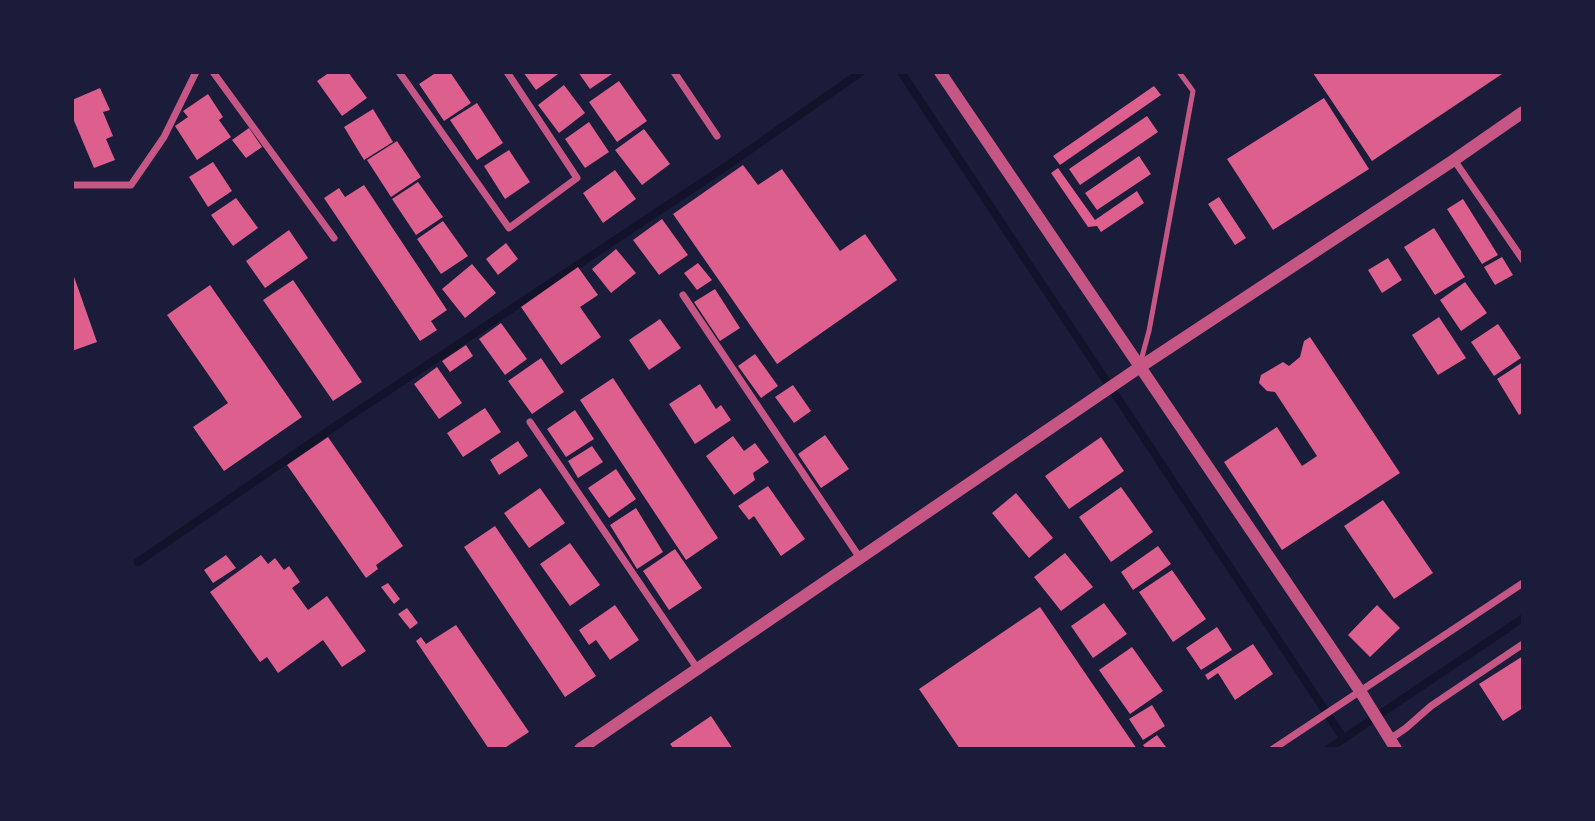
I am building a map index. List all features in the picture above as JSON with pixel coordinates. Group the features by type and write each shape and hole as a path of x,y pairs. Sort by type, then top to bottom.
{"street":[{"path":"72,185 131,185 164,137 196,72"},
{"path":"214,72 334,239"},
{"path":"399,72 509,228 577,178 507,72"},
{"path":"674,72 717,136"},
{"path":"940,72 1363,696 1390,740 1432,706 1523,644"},
{"path":"580,749 1140,367 1523,111"},
{"path":"1454,159 1523,260"},
{"path":"682,295 860,558"},
{"path":"530,422 697,668"},
{"path":"1273,749 1363,696 1523,583"}],"lane":[{"path":"1140,367 1149,331 1192,91 1179,72"}],"building":[{"path":"330,72 348,72 367,98 342,116 317,81"},
{"path":"437,72 450,72 471,103 444,121 419,84"},
{"path":"523,72 561,72 536,90"},
{"path":"578,72 615,72 590,89"},
{"path":"1505,72 1372,161 1313,73"},
{"path":"619,81 647,121 617,142 589,102"},
{"path":"564,85 585,113 559,133 538,105"},
{"path":"1154,86 1161,95 1060,165 1053,156"},
{"path":"100,88 110,110 103,112 113,136 106,139 115,160 94,168 72,116 72,100"},
{"path":"208,94 223,117 219,120 231,137 197,160 175,126 188,117 183,111"},
{"path":"1324,98 1369,169 1273,230 1227,159"},
{"path":"477,103 503,143 477,160 450,120"},
{"path":"373,109 393,142 364,160 344,127"},
{"path":"1147,116 1158,132 1080,185 1069,169"},
{"path":"589,122 609,152 585,168 565,139"},
{"path":"249,128 262,147 246,158 232,140"},
{"path":"644,129 670,164 642,185 615,150"},
{"path":"397,141 421,177 391,197 367,160"},
{"path":"509,150 530,182 505,199 484,166"},
{"path":"1139,156 1151,174 1097,210 1085,193"},
{"path":"213,162 232,191 208,207 189,177"},
{"path":"743,165 758,185 782,169 840,251 865,234 897,280 777,364 673,214"},
{"path":"1058,168 1095,220 1137,191 1144,203 1101,232 1097,226 1088,227 1051,173"},
{"path":"615,170 636,199 603,223 583,193"},
{"path":"418,182 443,217 416,235 392,199"},
{"path":"364,185 447,310 431,321 437,330 420,341 324,198 339,188 345,197"},
{"path":"1219,197 1246,238 1235,245 1208,204"},
{"path":"236,198 258,228 233,246 211,215"},
{"path":"1463,199 1498,255 1482,264 1447,209"},
{"path":"662,219 688,255 659,275 633,240"},
{"path":"443,221 468,256 441,274 417,239"},
{"path":"1434,228 1465,277 1435,295 1404,247"},
{"path":"289,230 308,258 265,288 246,261"},
{"path":"506,243 518,259 498,275 486,259"},
{"path":"616,249 636,273 611,293 592,269"},
{"path":"1502,257 1513,275 1495,285 1484,267"},
{"path":"1388,258 1402,280 1382,293 1368,270"},
{"path":"698,263 712,280 697,290 684,273"},
{"path":"472,264 496,293 465,318 442,289"},
{"path":"578,267 598,295 580,307 601,337 561,365 521,307"},
{"path":"72,271 97,342 72,351"},
{"path":"293,280 362,382 333,401 263,300"},
{"path":"1465,282 1487,313 1461,331 1440,300"},
{"path":"210,285 302,417 224,471 193,427 228,403 167,315"},
{"path":"715,289 740,328 720,341 694,302"},
{"path":"1439,317 1466,358 1438,375 1412,335"},
{"path":"660,319 681,348 649,370 629,340"},
{"path":"501,323 527,359 505,375 479,339"},
{"path":"1498,324 1521,358 1494,376 1471,342"},
{"path":"1310,337 1400,473 1282,550 1224,462 1277,427 1302,466 1317,456 1275,392 1267,391 1259,383 1261,375 1283,362 1289,366 1300,357 1304,341"},
{"path":"466,345 473,356 450,372 442,361"},
{"path":"755,354 778,386 761,398 738,366"},
{"path":"541,358 564,392 532,414 508,381"},
{"path":"1523,362 1523,412 1519,415 1497,379"},
{"path":"437,367 462,403 439,419 414,384"},
{"path":"613,378 718,538 686,560 580,400"},
{"path":"700,384 716,409 721,405 731,420 695,444 669,404"},
{"path":"793,385 811,411 794,423 775,397"},
{"path":"485,408 501,432 463,457 447,433"},
{"path":"575,410 594,439 566,457 547,429"},
{"path":"825,435 849,469 821,488 798,454"},
{"path":"733,436 744,451 755,443 769,462 753,473 755,480 734,495 706,456"},
{"path":"328,437 403,546 376,565 378,569 366,578 287,465"},
{"path":"1101,437 1124,471 1069,509 1045,476"},
{"path":"518,441 528,456 499,475 490,460"},
{"path":"592,446 603,462 578,478 568,461"},
{"path":"616,469 636,499 609,518 588,488"},
{"path":"768,486 805,539 781,556 754,516 749,520 738,506"},
{"path":"1121,487 1153,532 1111,562 1079,517"},
{"path":"540,488 565,523 529,548 504,513"},
{"path":"1016,493 1053,538 1029,558 992,513"},
{"path":"1383,500 1433,573 1394,599 1344,526"},
{"path":"636,508 663,552 637,569 610,525"},
{"path":"495,526 596,676 565,697 464,547"},
{"path":"570,543 600,585 570,606 540,564"},
{"path":"1158,546 1171,564 1133,590 1121,572"},
{"path":"675,549 702,588 669,610 643,571"},
{"path":"1065,553 1093,587 1061,611 1034,577"},
{"path":"226,555 236,568 213,583 204,570"},
{"path":"261,555 268,564 275,558 284,570 289,566 300,582 292,588 308,610 327,596 366,651 342,667 323,640 278,673 267,657 260,662 210,592"},
{"path":"1172,570 1206,619 1173,642 1139,592"},
{"path":"388,583 400,599 394,604 381,587"},
{"path":"1104,603 1127,634 1093,658 1071,626"},
{"path":"615,605 639,640 610,660 596,640 589,645 579,630"},
{"path":"1377,605 1400,628 1370,657 1348,635"},
{"path":"1040,607 1137,749 960,749 919,689"},
{"path":"407,608 418,623 410,629 398,614"},
{"path":"456,625 529,732 503,749 489,749 416,641 421,637 426,644"},
{"path":"1217,627 1232,650 1201,670 1186,648"},
{"path":"1253,644 1273,674 1235,700 1218,673 1208,680 1205,675"},
{"path":"1132,647 1163,691 1130,714 1099,670"},
{"path":"1523,656 1523,708 1503,721 1479,684"},
{"path":"1152,705 1165,726 1143,740 1129,719"},
{"path":"711,716 733,749 674,749 670,744"},
{"path":"1157,735 1166,747 1146,749 1143,745"}],"waterway":[{"path":"138,562 344,420 728,165 861,72"},
{"path":"901,72 1344,739"},
{"path":"1328,749 1523,618"}]}
